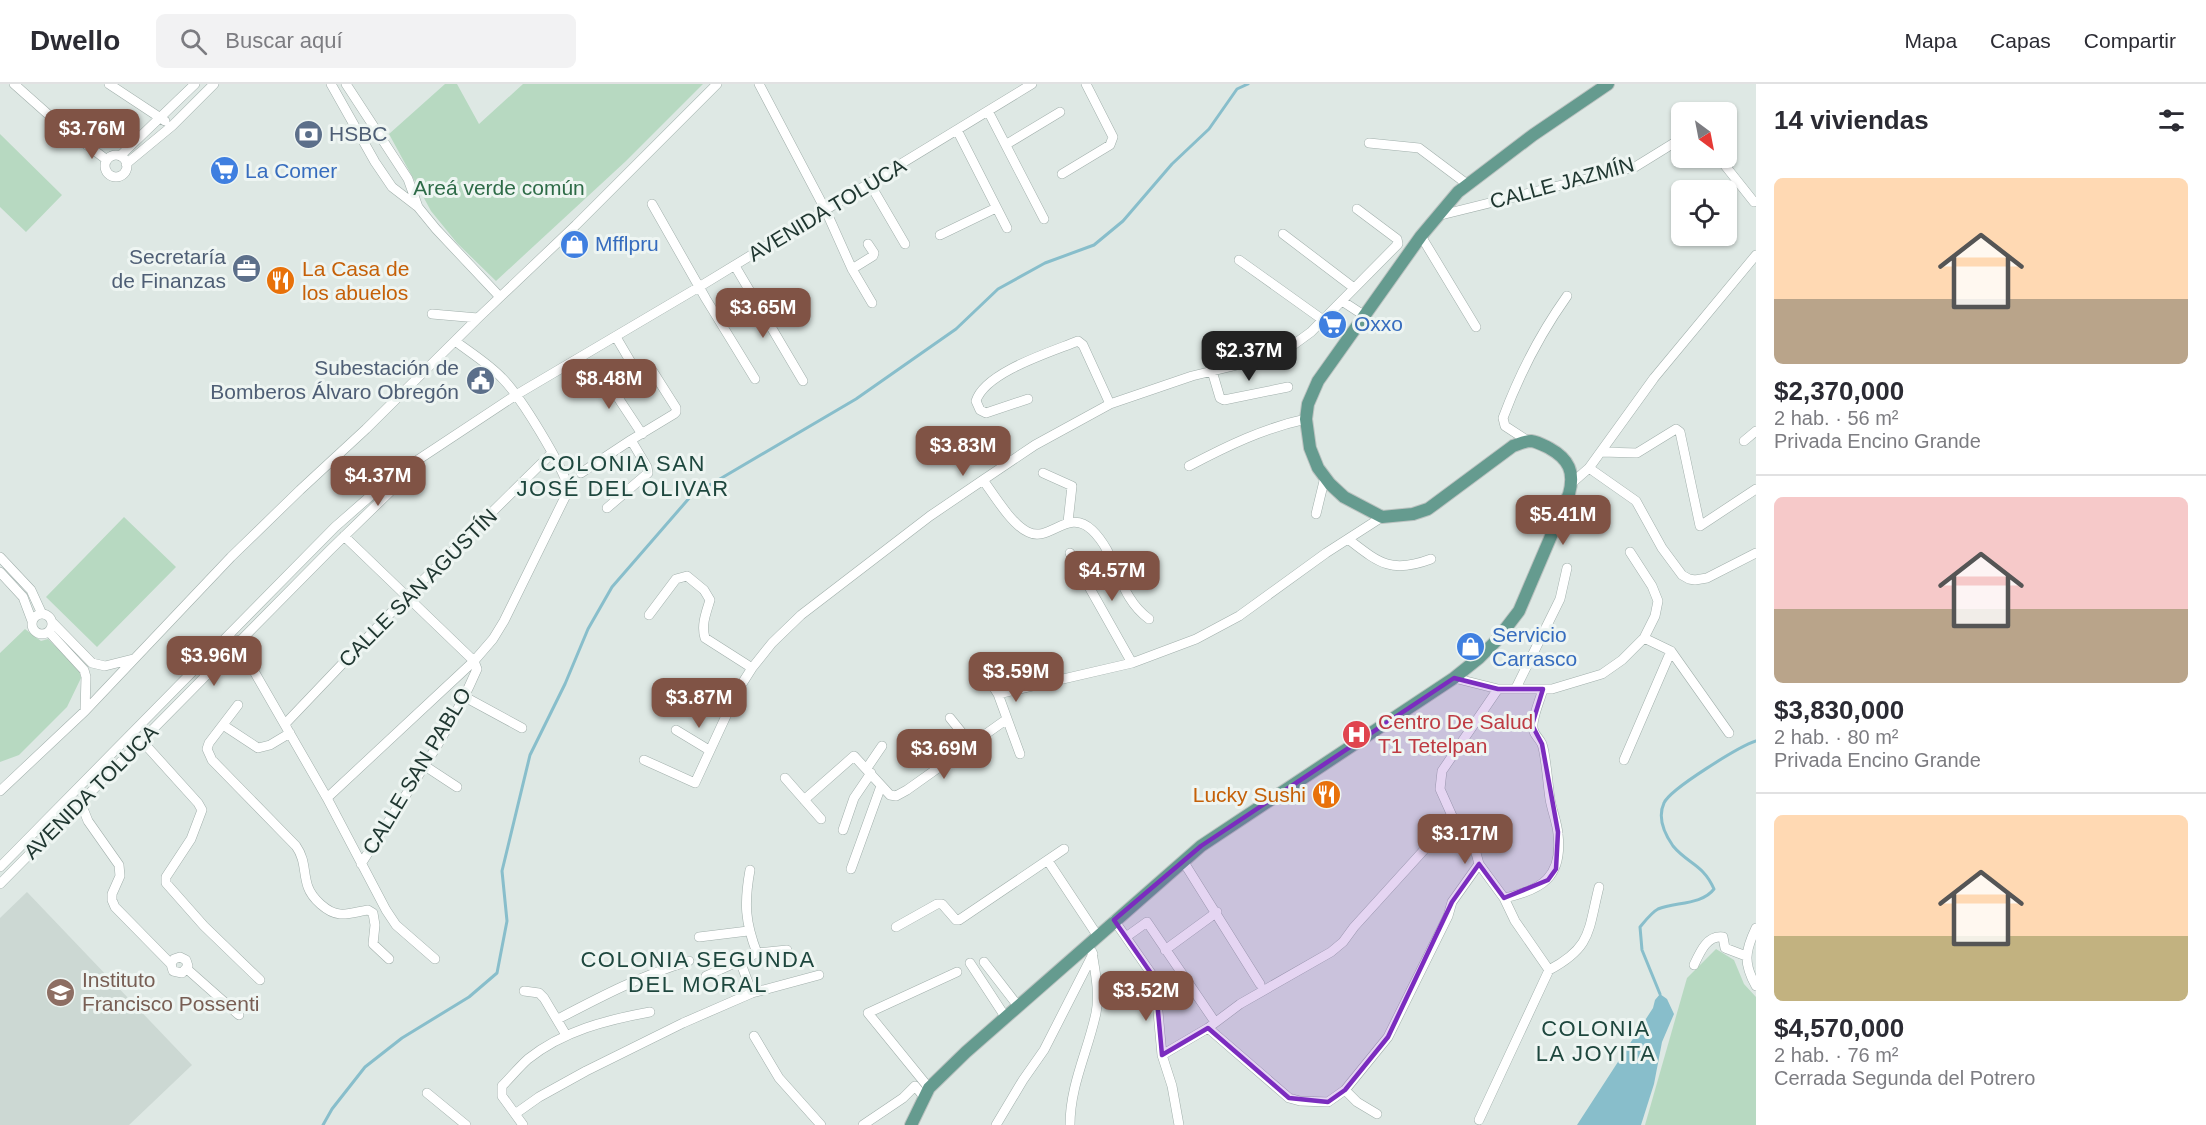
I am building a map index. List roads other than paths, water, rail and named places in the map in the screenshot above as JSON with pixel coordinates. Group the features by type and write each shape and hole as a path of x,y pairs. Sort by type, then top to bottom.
{"main road":[{"path":"911,1125 926,1092 966,1052 1094,944 1114,920 1183,861 1210,839 1454,678 1485,652 1519,610 1573,482 1567,463 1556,452 1538,442 1528,441 1513,447 1428,509 1413,514 1382,517 1344,497 1318,468 1310,447 1306,419 1308,404 1318,381 1421,236 1467,184 1608,84"}],"street":[{"path":"14,84 58,124 107,160"},
{"path":"109,84 172,126"},
{"path":"123,160 195,84"},
{"path":"123,160 172,126 214,84"},
{"path":"331,84 375,162 392,187 418,207 500,297"},
{"path":"346,84 408,179 418,207"},
{"path":"0,791 85,711 231,557 576,225 717,84"},
{"path":"759,84 825,211 852,269 872,303"},
{"name":"AVENIDA TOLUCA","path":"0,867 335,527 392,477 516,395 735,266 1032,84"},
{"path":"1062,174 1113,141 1086,84"},
{"path":"988,111 1044,219"},
{"path":"1007,144 1060,112"},
{"path":"957,130 1007,228"},
{"path":"1369,143 1419,148 1467,184"},
{"name":"CALLE JAZMÍN","path":"1437,216 1635,167 1671,145"},
{"path":"375,162 390,153"},
{"path":"111,156 123,160 126,169 122,174 113,176 106,170 107,160 111,156"},
{"path":"1727,168 1754,202"},
{"path":"870,184 905,244"},
{"path":"652,204 755,379"},
{"path":"940,235 996,207"},
{"path":"644,760 695,783 738,690 772,643 801,615 930,516 1035,445 1110,404 1192,376 1285,351 1311,332 1399,242 1357,209"},
{"path":"1283,234 1354,288"},
{"path":"1421,236 1476,327"},
{"path":"852,269 873,256 868,244"},
{"path":"1573,482 1589,468 1654,378 1756,255"},
{"path":"1239,260 1323,320"},
{"path":"735,266 803,381"},
{"path":"1528,441 1505,426 1503,418 1543,332 1567,296"},
{"path":"1342,301 1365,316"},
{"path":"432,314 478,318"},
{"path":"616,337 636,371"},
{"name":"CALLE SAN PABLO","path":"361,864 425,765 465,697 477,669 474,661 494,639 567,494 567,484 552,453 516,395 502,378 455,341"},
{"path":"1028,399 986,413 980,410 976,401 978,392 1020,363 1078,341 1083,345 1110,404"},
{"path":"581,473 674,414 676,408 647,365 611,387 642,434"},
{"path":"1212,371 1220,398 1224,400 1288,387"},
{"path":"1189,466 1234,442 1270,428 1306,419"},
{"path":"1601,452 1637,453 1676,429 1680,432 1700,526 1756,489"},
{"path":"1744,441 1756,431"},
{"path":"607,508 648,473 647,466 631,440"},
{"name":"CALLE SAN AGUSTÍN","path":"285,724 406,597 552,453"},
{"name":"AVENIDA TOLUCA","path":"0,884 398,484 408,468"},
{"path":"1589,468 1636,501 1662,548 1682,575 1689,579 1707,578 1756,553"},
{"path":"1043,473 1072,486 1068,522"},
{"path":"1316,514 1325,477"},
{"path":"983,480 1017,525 1026,532 1034,535 1047,532 1068,522 1083,524 1092,530 1104,545 1127,596 1138,611 1149,619"},
{"path":"998,694 1132,663 1196,639 1239,616 1297,573 1382,517"},
{"path":"327,798 474,661 344,536"},
{"path":"1348,539 1374,559 1390,565 1410,567 1431,559"},
{"path":"1454,678 1498,689 1552,689 1602,674 1622,660 1644,638 1655,616 1658,601 1652,586 1630,552"},
{"path":"1070,554 1132,663"},
{"path":"0,558 31,590 42,614 50,618 88,660 105,666 135,658"},
{"path":"1516,688 1560,598 1567,568"},
{"path":"0,572 22,597 32,621"},
{"path":"649,615 676,579 687,576 704,590 710,600 704,622 705,638 752,668"},
{"path":"42,614 34,617 31,627 39,635 49,632 52,622"},
{"path":"49,632 84,670 86,677 85,711"},
{"path":"231,632 327,798 375,893 396,925 435,958"},
{"path":"1644,638 1671,651 1729,733"},
{"path":"1624,760 1671,651"},
{"path":"981,667 998,694 1020,754"},
{"path":"1498,689 1442,771 1440,789 1453,818 1463,829 1476,853 1479,864 1504,898 1515,921 1549,970"},
{"path":"1504,898 1519,895 1548,880 1556,869 1559,849 1558,832 1542,744 1534,734 1532,724 1543,689"},
{"path":"465,697 522,728"},
{"path":"238,705 209,743 207,749 212,760 296,846 302,855 308,888 318,902 340,914 368,910 373,913 375,925 373,944 389,959"},
{"path":"950,718 971,744"},
{"path":"804,800 853,756 869,770 890,795 896,796 1007,719"},
{"path":"223,725 258,748 270,745 290,733"},
{"path":"675,730 709,750"},
{"path":"142,741 202,810 191,839 166,877 166,883 204,926 260,980"},
{"path":"843,830 854,798 882,746"},
{"path":"425,765 457,787"},
{"path":"785,778 821,819"},
{"path":"851,869 881,786"},
{"path":"66,801 84,812 121,870 112,894 115,907 171,964 173,970 178,974 187,969 239,1015"},
{"path":"1162,1055 1212,1025 1240,1004 1343,942 1453,818"},
{"path":"896,927 937,903 942,904 956,920 959,920 1064,849"},
{"path":"1048,861 1094,944 1097,1011 1074,1082 1070,1125"},
{"path":"1183,861 1260,984"},
{"path":"1126,937 1146,922 1212,1025 1289,1098 1300,1101 1328,1102 1345,1090 1388,1037 1448,916 1452,902 1479,864"},
{"path":"750,870 745,909 748,931 757,953"},
{"path":"1479,1120 1549,970 1578,951 1586,938 1599,887"},
{"path":"1165,950 1217,912"},
{"path":"1114,920 1155,979 1162,1055 1172,1086 1179,1125"},
{"path":"1756,928 1746,956 1749,974 1756,986"},
{"path":"699,937 748,931"},
{"path":"1694,965 1707,942 1717,936 1724,937 1725,948 1746,956"},
{"path":"996,1125 1044,1050 1094,944"},
{"path":"706,976 757,953 787,950"},
{"path":"558,1019 627,983 689,961"},
{"path":"740,961 752,993"},
{"path":"984,962 1018,1006"},
{"path":"970,963 1006,1018"},
{"path":"926,1092 868,1013 957,972"},
{"path":"514,1114 596,1066 675,1027 752,993 819,975"},
{"path":"524,991 539,993 558,1019 566,1035"},
{"path":"523,1125 502,1096 502,1086 526,1061 550,1043 566,1035 617,1018 650,1012"},
{"path":"754,1036 780,1078 821,1125"},
{"path":"862,1125 903,1098 915,1086 926,1092"},
{"path":"1345,1090 1357,1102 1377,1114"},
{"path":"427,1093 466,1125"}],"water":[{"path":"1660,994 1667,999 1674,1014 1662,1042 1654,1084 1641,1125 1577,1125 1653,1008"}],"waterway":[{"path":"323,1125 332,1109 365,1067 402,1038 469,997 497,973 507,921 502,871 530,755 565,684 588,629 612,587 691,496 856,399 956,329 998,289 1045,263 1094,245 1123,221 1172,164 1209,129 1237,89 1248,84"},
{"path":"1660,994 1642,950 1640,927 1658,909 1695,901 1714,889 1705,874 1673,846 1664,831 1661,820 1664,803 1679,788 1706,769 1756,741"}],"place":[{"name":"HSBC","path":"308,134"},
{"name":"La Comer","path":"224,171"},
{"name":"Mfflpru","path":"574,244"},
{"name":"Secretaría de Finanzas","path":"247,269"},
{"name":"La Casa de los abuelos","path":"281,281"},
{"name":"Oxxo","path":"1333,324"},
{"name":"Subestación de Bomberos Álvaro Obregón","path":"480,380"},
{"name":"Servicio Carrasco","path":"1471,647"},
{"name":"Centro De Salud T1 Tetelpan","path":"1357,734"},
{"name":"Lucky Sushi","path":"1327,795"},
{"name":"Instituto Francisco Possenti","path":"61,992"}],"district":[{"name":"COLONIA SAN JOSÉ DEL OLIVAR","path":"623,476"},
{"name":"COLONIA SEGUNDA DEL MORAL","path":"698,972"},
{"name":"COLONIA LA JOYITA","path":"1596,1040"}],"park label":[{"name":"Areá verde común","path":"499,188"}]}
